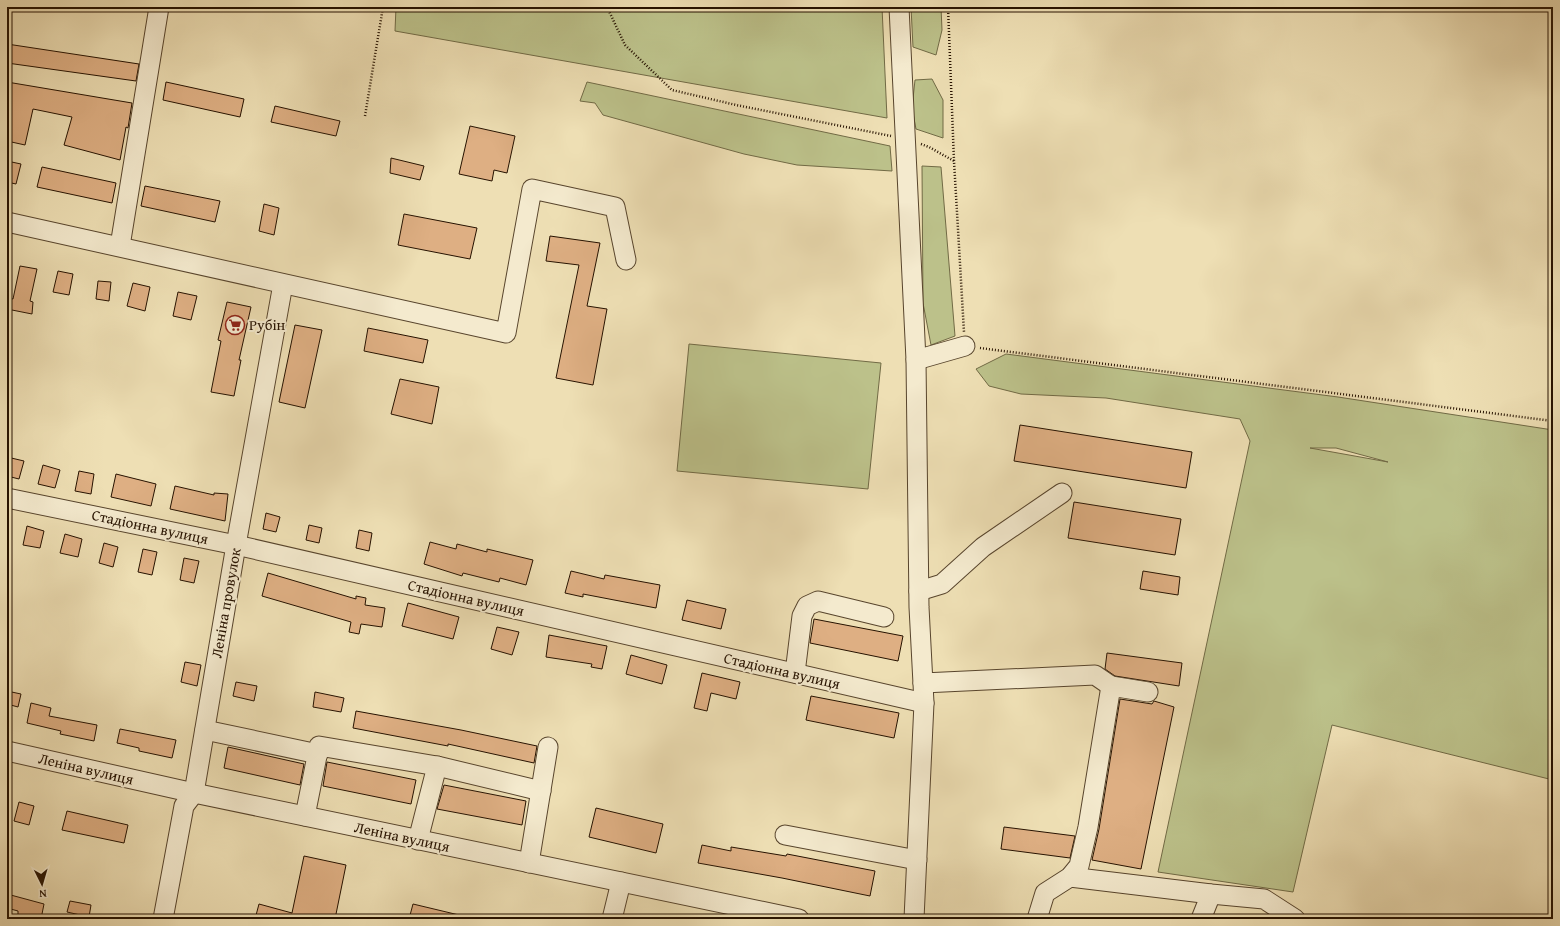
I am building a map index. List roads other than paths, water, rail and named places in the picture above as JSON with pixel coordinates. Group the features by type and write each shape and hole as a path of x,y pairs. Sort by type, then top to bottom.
{"street":[{"path":"120,246 159,7"},
{"path":"899,7 916,360 919,591 924,683 914,919"},
{"path":"7,222 506,333 532,189 615,207 626,260"},
{"name":"Леніна провулок","path":"163,919 184,806 194,793 236,545 283,284"},
{"path":"916,360 965,346"},
{"path":"919,591 942,584 983,547 1062,493"},
{"name":"Стадіонна вулиця","path":"7,498 236,545 924,703"},
{"path":"795,674 802,616 808,606 818,601 884,617"},
{"path":"924,683 1095,675 1111,686 1148,692"},
{"path":"1037,919 1045,893 1070,877 1079,866 1088,827 1111,686"},
{"path":"205,730 318,754"},
{"path":"305,816 319,746 437,766 541,791"},
{"path":"529,863 548,747"},
{"name":"Леніна вулиця","path":"7,751 194,793 621,882 747,914 799,919"},
{"path":"418,840 437,766"},
{"path":"785,835 917,860"},
{"path":"1070,877 1211,894 1264,898 1295,919"},
{"path":"612,919 621,882"},
{"path":"1201,919 1211,894"}],"place":[{"name":"Рубін","path":"235,325"}]}
